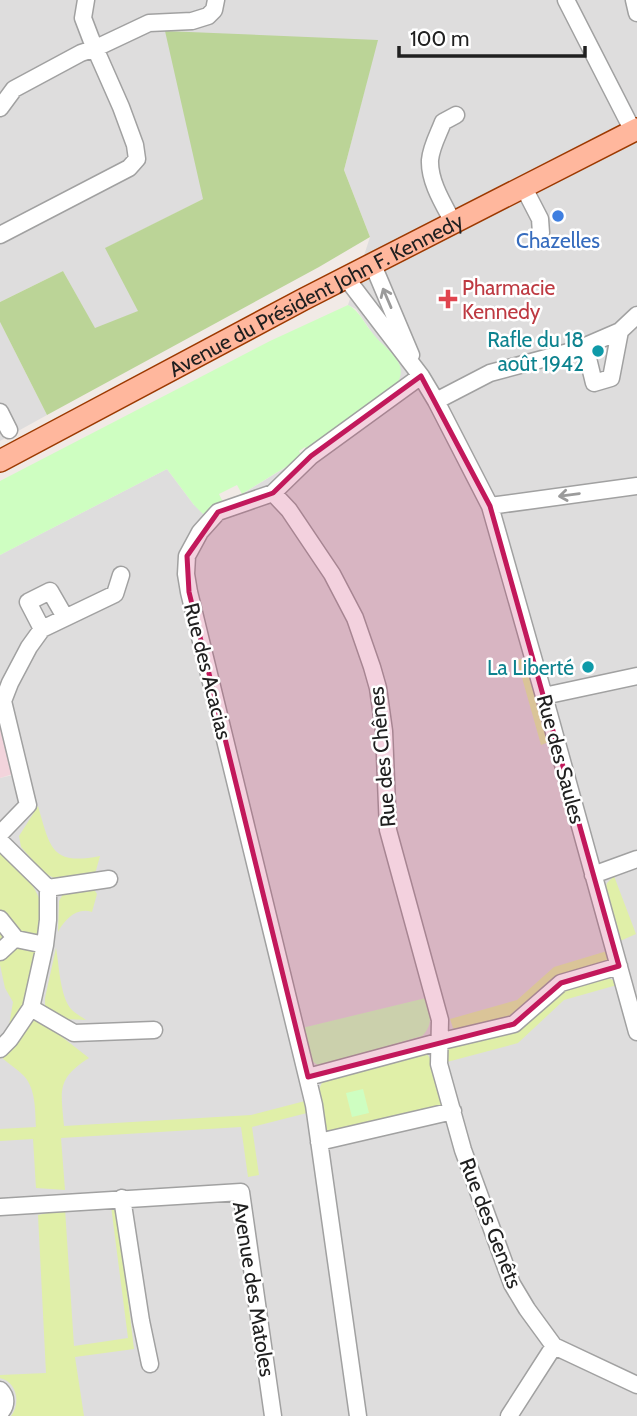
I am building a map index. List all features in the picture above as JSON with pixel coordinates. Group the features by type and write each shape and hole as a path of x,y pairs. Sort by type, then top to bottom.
{"main road":[{"name":"Avenue du Président John F. Kennedy","path":"0,461 304,299 635,130"}],"street":[{"path":"0,235 129,167 137,159 135,145 121,107 83,18 86,0"},
{"path":"0,108 14,89 81,53 149,23 192,21 208,16 214,10 216,0"},
{"name":"Avenue du Président John F. Kennedy","path":"566,0 635,130"},
{"path":"634,0 637,13"},
{"path":"454,224 437,192 430,158 443,122 456,115"},
{"path":"524,188 540,219 541,233"},
{"name":"Rue des Saules","path":"373,265 421,376"},
{"name":"Rue des Saules","path":"346,279 421,376 490,506 593,875 634,1010 637,1032"},
{"path":"436,401 490,373 585,346 620,331 637,315"},
{"path":"585,346 594,383 611,378 620,331"},
{"name":"Rue des Acacias","path":"358,1416 308,1077 188,592 187,556 200,532 218,512 274,493 311,456 421,376"},
{"path":"0,412 9,430"},
{"path":"490,506 637,486"},
{"name":"Rue des Chênes","path":"274,493 289,510 332,574 355,618 372,667 384,731 388,830 440,1020 438,1042"},
{"path":"0,834 28,805 4,701 10,683 42,629 115,594 121,575"},
{"path":"42,629 29,602 50,591 65,617"},
{"path":"544,696 637,676"},
{"path":"0,841 48,888 45,945 31,1008 0,1049"},
{"path":"593,875 637,859"},
{"path":"48,888 109,879"},
{"path":"0,919 16,939 45,945"},
{"path":"0,952 16,939"},
{"path":"308,1077 514,1024 561,983 619,966"},
{"path":"31,1008 74,1033 153,1030"},
{"name":"Rue des Genêts","path":"438,1042 439,1064 463,1150 512,1284 554,1346 637,1385"},
{"path":"319,1142 453,1111"},
{"name":"Avenue des Matoles","path":"0,1207 241,1192 273,1416"},
{"path":"122,1198 150,1364"},
{"path":"509,1416 554,1346"},
{"path":"0,1390 6,1398 6,1404 0,1413"}],"highlighted area":[{"path":"421,376 490,506 619,966 561,983 514,1024 308,1077 189,592 187,556 218,512 273,493 311,456"}],"shaded area":[{"path":"0,0 637,0 637,1416 0,1416 0,778 13,775 0,721 0,555 167,469 194,505 214,508 224,504 309,453 399,362 375,337 356,309 348,305 370,237 344,170 377,41 203,199 106,248 139,311 95,329 63,271 0,302"},
{"path":"0,322 47,415 0,441"},
{"path":"0,719 13,774 0,778"}],"green space":[{"path":"165,31 378,40 344,170 370,237 47,415 0,322 0,302 63,271 95,328 138,311 105,248 203,199"},
{"path":"348,305 395,358 400,366 400,377 398,383 309,453 305,447 299,451 302,457 242,494 237,485 219,494 224,504 203,514 167,469 0,555 0,481 270,341"},
{"path":"525,658 549,742 541,745 517,660"},
{"path":"38,806 46,833 55,850 71,858 100,856 95,874 58,880 44,873 21,847 19,836"},
{"path":"0,851 29,880 40,901 41,909 37,951 26,1002 3,1037 9,1026 13,1002 5,988 0,965"},
{"path":"614,876 636,934 620,941 604,892 607,883"},
{"path":"93,888 97,894 92,912 81,911 72,915 58,932 59,901 63,894"},
{"path":"56,948 65,998 72,1010 86,1020 65,1019 45,1008"},
{"path":"607,951 609,958 605,963 549,981 526,1005 500,1021 458,1031 453,1028 450,1019 517,1000 554,967"},
{"path":"608,978 617,985 564,1000 518,1043 447,1062 446,1052 451,1046 515,1032 556,994"},
{"path":"426,998 430,1023 422,1036 319,1066 309,1059 302,1028"},
{"path":"39,1019 89,1058 71,1072 63,1086 64,1126 251,1115 305,1101 307,1113 252,1127 259,1175 248,1177 241,1127 61,1138 65,1190 36,1188 33,1139 0,1141 0,1129 36,1127 34,1100 28,1081 1,1057 17,1043 31,1022"},
{"path":"426,1053 430,1058 444,1105 326,1132 319,1090 326,1079"},
{"path":"363,1089 369,1113 352,1117 346,1093"},
{"path":"111,1206 117,1208 134,1349 75,1357 84,1416 11,1416 16,1405 16,1394 14,1388 0,1378 0,1375 46,1373 38,1215 65,1209 74,1346 128,1338"}],"place":[{"name":"Chazelles","path":"558,216"},
{"name":"Pharmacie Kennedy","path":"448,299"},
{"name":"Rafle du 18 août 1942","path":"598,351"},
{"name":"La Liberté","path":"588,667"}]}
